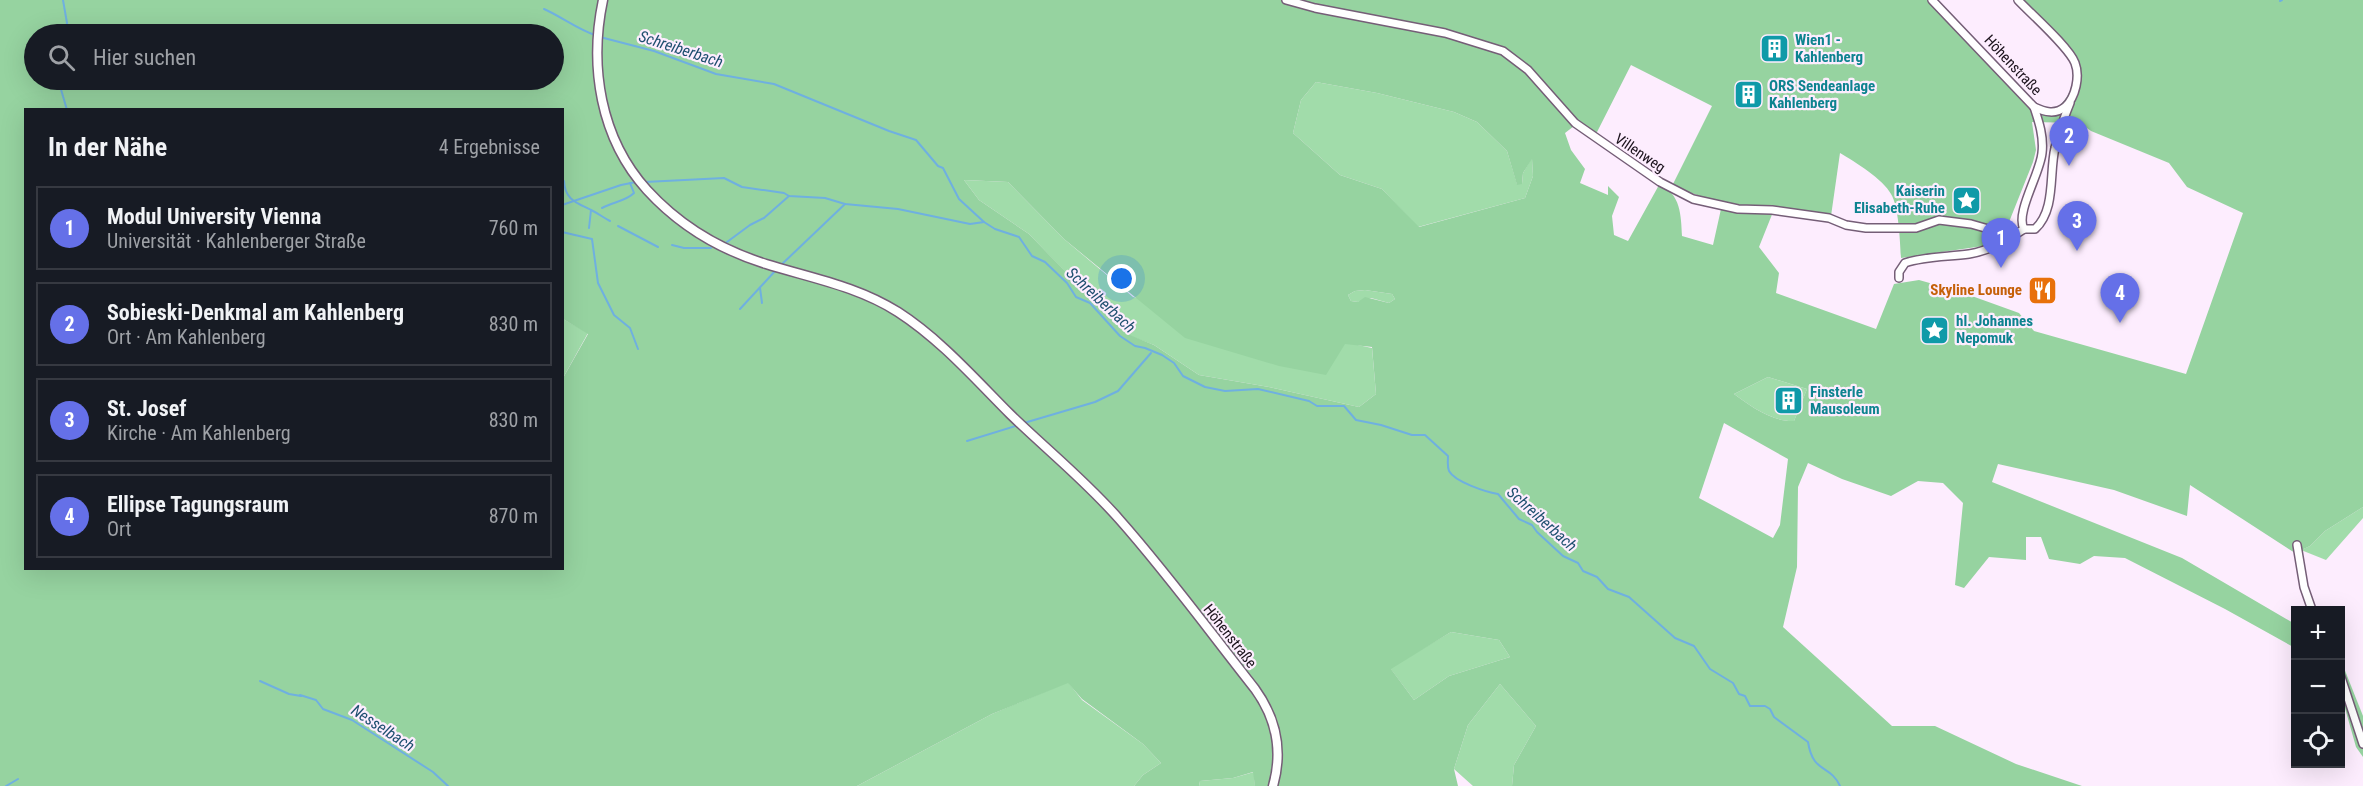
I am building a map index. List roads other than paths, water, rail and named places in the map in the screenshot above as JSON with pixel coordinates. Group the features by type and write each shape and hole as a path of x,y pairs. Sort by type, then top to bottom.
{"street":[{"name":"Höhenstraße","path":"603,0 596,52 599,84 606,116 619,147 646,189 660,203 705,237 732,251 767,264 851,288 899,313 936,343 1028,430 1119,519 1260,695 1272,719 1278,752 1273,786"},
{"name":"Villenweg","path":"1286,0 1315,8 1445,33 1503,51 1528,70 1575,123 1660,182 1693,199 1738,209 1772,210 1830,218 1846,225 1866,228 1916,228 1939,220 1971,224 2013,236"},
{"name":"Höhenstraße","path":"1932,0 2034,107 2048,112 2058,111 2068,103 2074,90"},
{"path":"1899,278 1899,272 1905,262 1929,257 1971,254 1996,246 2024,229 2035,230 2042,220 2050,199 2055,144 2077,77 2071,56 2018,0"},
{"path":"2024,229 2021,216 2038,173 2042,152 2040,128 2034,107"},
{"path":"2297,545 2304,587 2311,606"},
{"path":"2345,688 2363,744"}],"waterway":[{"path":"63,0 67,24"},
{"name":"Schreiberbach","path":"544,9 595,35"},
{"name":"Schreiberbach","path":"600,37 654,51 716,74 774,84 916,140 938,166 943,168 959,199 984,222 995,229 1019,237 1032,256 1045,262 1067,283 1076,297 1090,303 1120,336 1135,346 1162,355 1174,363 1183,376 1205,387 1225,391 1258,389 1309,401 1317,406 1344,406 1356,420 1412,435 1425,435 1448,456 1448,469 1452,475 1471,486 1498,494 1519,519 1532,525 1563,556 1578,563 1583,571 1597,577 1608,589 1629,597 1675,638 1694,646 1710,669 1733,683 1739,694 1745,696 1750,706 1765,706 1770,709 1774,717 1808,742 1814,759 1836,779 1840,786"},
{"path":"61,90 66,108"},
{"path":"645,182 724,178 742,187 784,193 789,196 825,198 845,204 898,209 970,224 984,222"},
{"path":"564,181 567,193 573,200 610,221"},
{"path":"564,204 636,182"},
{"path":"602,208 634,193 630,183"},
{"path":"727,242 764,218 789,196"},
{"path":"780,266 845,204"},
{"path":"589,228 591,210"},
{"path":"618,226 658,247"},
{"path":"564,232 592,239 598,283 614,315 630,328 638,349"},
{"path":"672,245 684,248 711,248"},
{"path":"740,309 776,270"},
{"path":"760,288 762,303"},
{"path":"1024,423 1095,402 1118,391 1151,353"},
{"path":"967,441 1019,425"},
{"name":"Nesselbach","path":"260,681 289,694 301,696"},
{"name":"Nesselbach","path":"300,695 316,700 323,709 352,720 433,772 448,786"},
{"path":"6,786 18,779"}],"place":[{"name":"Wien1 - Kahlenberg","path":"1774,49"},
{"name":"ORS Sendeanlage Kahlenberg","path":"1748,95"},
{"name":"Sobieski-Denkmal am Kahlenberg","path":"2069,166"},
{"name":"Kaiserin Elisabeth-Ruhe","path":"1966,200"},
{"name":"St. Josef","path":"2077,251"},
{"name":"Modul University Vienna","path":"2001,268"},
{"name":"Skyline Lounge","path":"2043,290"},
{"name":"Ellipse Tagungsraum","path":"2120,323"},
{"name":"hl. Johannes Nepomuk","path":"1935,330"},
{"name":"Finsterle Mausoleum","path":"1789,401"}]}
